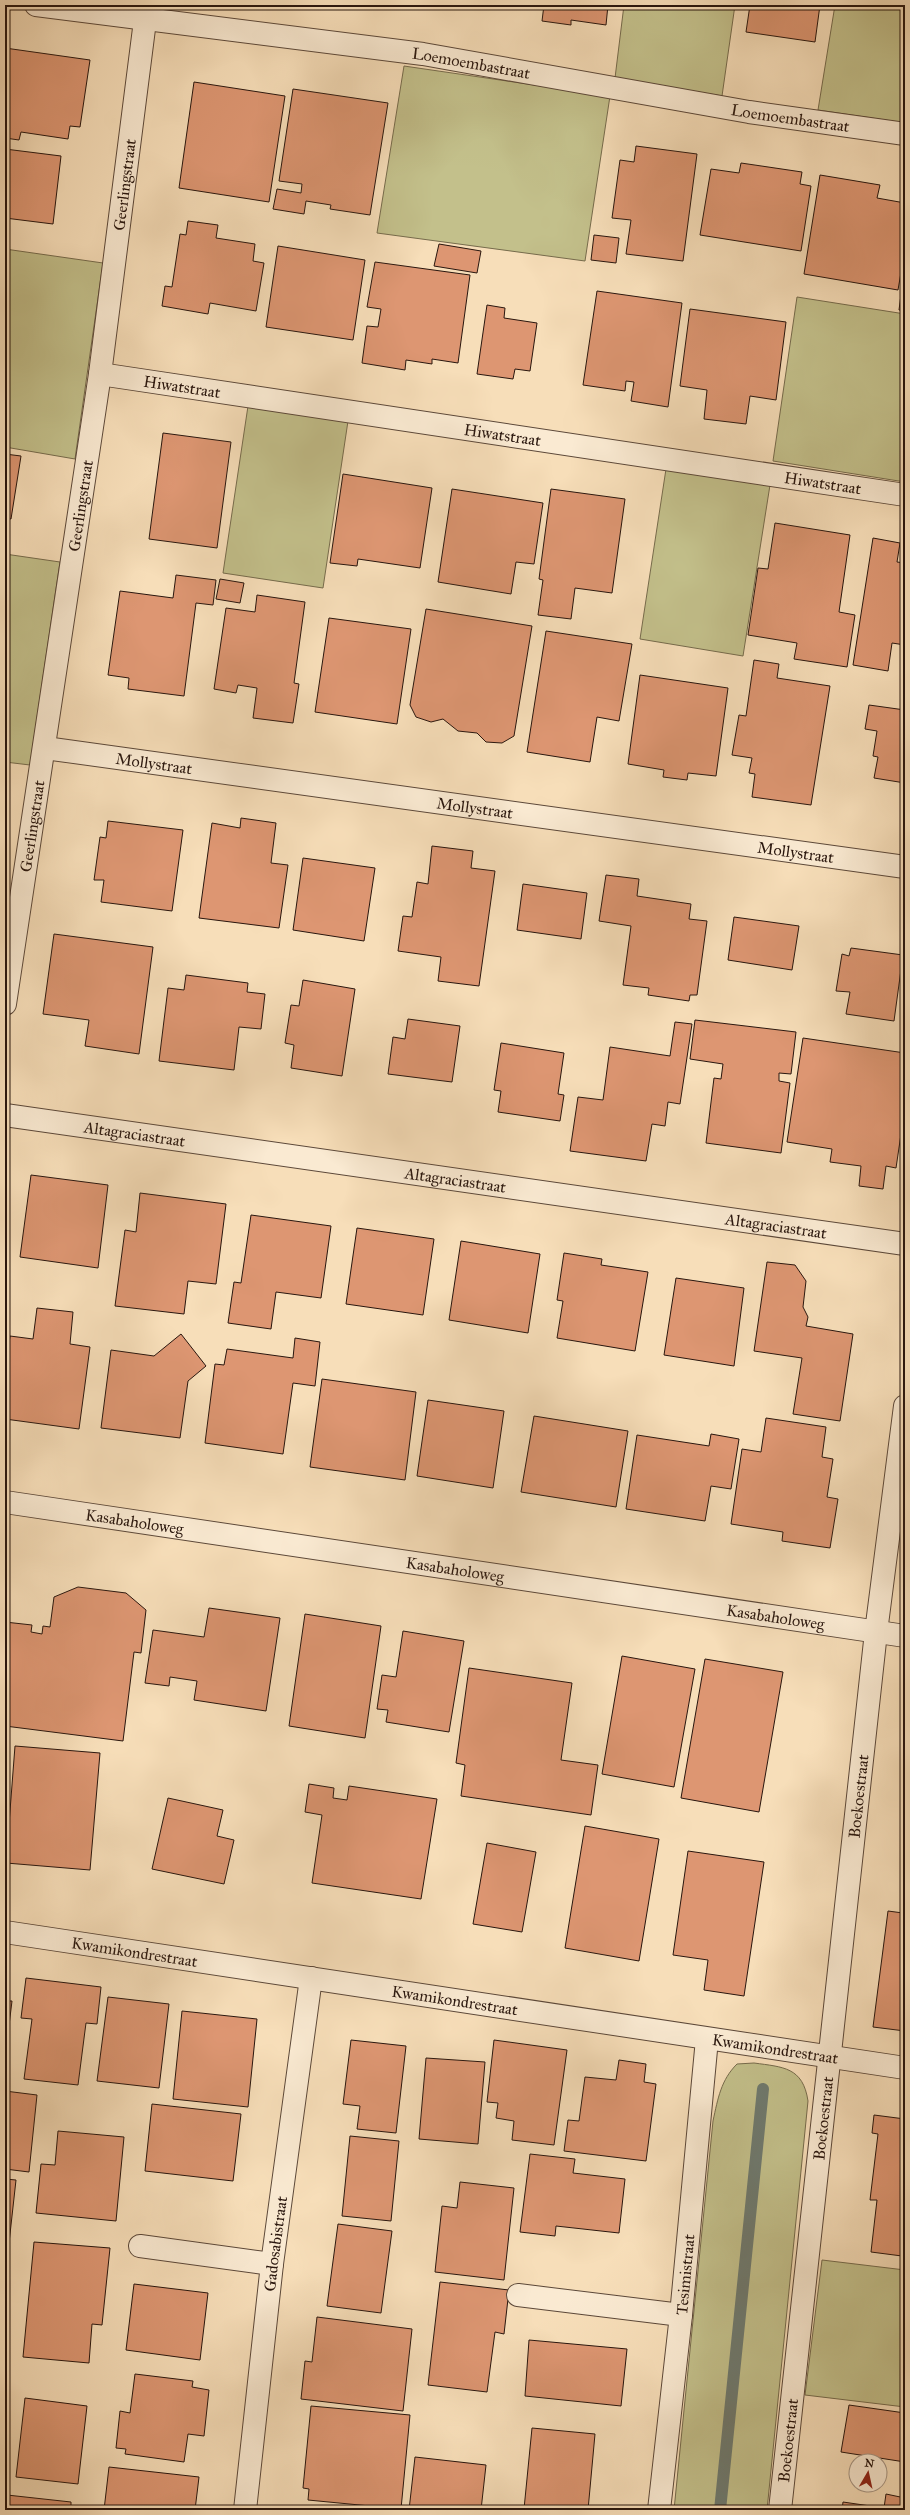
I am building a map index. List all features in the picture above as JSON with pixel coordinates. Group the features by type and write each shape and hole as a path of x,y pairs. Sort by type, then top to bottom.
{"street":[{"name":"Loemoembastraat","path":"36,5 146,13 423,54 749,112 905,134"},
{"name":"Geerlingstraat","path":"5,1004 45,748 100,374 146,13"},
{"name":"Hiwatstraat","path":"100,374 905,495"},
{"name":"Mollystraat","path":"45,748 905,867"},
{"name":"Altagraciastraat","path":"5,1114 905,1244"},
{"name":"Boekoestraat","path":"780,2510 828,2056 876,1632 905,1406"},
{"name":"Kasabaholoweg","path":"5,1502 905,1636"},
{"name":"Kwamikondrestraat","path":"5,1932 905,2068"},
{"name":"Gadosabistraat","path":"245,2510 272,2264 311,1978"},
{"name":"Tesimistraat","path":"659,2510 681,2315 708,2039"},
{"path":"140,2246 272,2264"},
{"path":"518,2295 681,2315"}],"shaded area":[{"path":"624,5 735,5 722,96 615,78"},
{"path":"835,5 905,5 905,123 818,110"},
{"path":"404,66 610,96 585,261 377,233"},
{"path":"5,249 103,263 75,459 5,447"},
{"path":"797,297 905,314 905,482 773,461"},
{"path":"248,406 348,421 323,588 223,573"},
{"path":"666,469 770,485 743,656 640,639"},
{"path":"5,554 60,562 30,765 5,762"},
{"path":"754,2063 783,2068 796,2075 802,2081 808,2101 767,2510 674,2510 713,2121 721,2090 727,2076 737,2064"},
{"path":"822,2260 905,2270 905,2407 805,2395"}],"building":[{"path":"544,5 608,5 606,25 571,20 571,25 542,21"},
{"path":"750,5 820,5 815,42 746,32"},
{"path":"5,48 90,60 80,127 70,126 68,139 21,132 19,140 5,138"},
{"path":"194,82 285,96 269,202 179,188"},
{"path":"293,89 388,103 370,215 330,209 331,205 306,201 304,214 273,209 277,189 301,193 302,184 279,181"},
{"path":"636,146 697,154 683,261 626,254 631,220 612,218 620,160 634,162"},
{"path":"5,149 61,156 53,224 5,218"},
{"path":"741,163 802,172 800,184 811,186 801,251 700,235 711,169 739,173"},
{"path":"820,175 880,185 877,198 905,203 905,249 898,290 804,274"},
{"path":"188,221 218,225 216,238 255,244 253,261 264,263 256,311 210,303 208,314 162,306 165,286 172,287 180,234 186,235"},
{"path":"594,235 619,238 616,263 591,260"},
{"path":"439,244 481,251 477,273 434,266"},
{"path":"278,246 365,260 353,340 266,327"},
{"path":"375,262 470,275 458,363 432,359 432,364 406,360 405,370 362,363 367,326 378,327 381,309 367,307"},
{"path":"902,287 905,287 905,311 899,310"},
{"path":"597,291 682,303 668,407 631,401 634,382 626,381 625,391 583,385"},
{"path":"487,305 505,308 504,318 537,323 530,371 515,369 513,379 477,374"},
{"path":"690,309 786,322 776,400 750,396 746,424 704,419 707,390 680,386"},
{"path":"163,433 231,442 217,548 149,539"},
{"path":"5,454 21,456 11,519 5,518"},
{"path":"343,474 432,488 420,568 358,559 357,566 330,563"},
{"path":"452,489 543,503 534,564 516,562 511,594 438,582"},
{"path":"551,489 625,499 612,593 575,588 571,619 538,615 543,580 539,579"},
{"path":"775,523 850,535 839,612 855,615 847,667 794,659 797,643 748,635 758,568 768,569"},
{"path":"873,538 900,543 897,562 905,563 905,645 892,643 888,671 853,665"},
{"path":"176,575 216,580 213,605 196,603 184,696 128,689 129,678 108,675 120,591 173,598"},
{"path":"220,579 244,583 240,603 216,599"},
{"path":"257,595 305,602 294,683 299,684 293,723 253,718 257,688 238,685 236,693 214,689 226,608 255,612"},
{"path":"426,609 532,626 514,736 502,743 486,742 477,733 458,731 443,719 431,722 416,717 410,705"},
{"path":"329,618 411,629 397,724 315,712"},
{"path":"546,631 632,644 619,721 597,717 590,762 527,752"},
{"path":"754,660 779,664 777,678 830,686 811,805 752,797 755,774 749,773 752,758 732,755 739,715 746,716"},
{"path":"640,675 728,688 716,776 688,773 687,780 663,777 664,770 628,764"},
{"path":"869,705 905,710 905,783 874,778 878,757 873,756 877,731 865,729"},
{"path":"241,818 276,823 271,863 288,865 279,928 199,918 212,823 240,828"},
{"path":"108,821 183,830 172,911 101,902 104,880 94,880 100,837 106,838"},
{"path":"432,846 473,851 471,868 495,871 479,986 438,981 441,957 398,951 403,916 412,917 417,882 428,884"},
{"path":"303,858 375,868 364,941 293,930"},
{"path":"606,875 639,879 637,896 691,904 689,919 707,921 697,995 690,995 689,1001 648,995 649,988 623,985 631,926 599,921"},
{"path":"523,884 587,893 581,939 517,930"},
{"path":"734,917 799,926 792,970 728,960"},
{"path":"54,934 153,947 139,1054 85,1046 89,1020 43,1014"},
{"path":"851,948 903,955 894,1021 846,1014 850,992 836,991 842,954 849,956"},
{"path":"186,975 248,983 247,992 265,994 261,1029 239,1027 234,1070 159,1061 168,988 184,990"},
{"path":"303,980 355,989 342,1076 291,1068 294,1045 285,1043 291,1005 299,1006"},
{"path":"408,1019 460,1026 452,1082 388,1074 393,1037 405,1039"},
{"path":"695,1020 796,1032 791,1074 779,1073 779,1081 790,1083 781,1153 706,1143 714,1078 721,1079 723,1064 690,1059"},
{"path":"675,1022 692,1024 680,1104 668,1102 665,1126 652,1124 646,1161 570,1151 578,1097 603,1100 610,1047 670,1056"},
{"path":"803,1038 905,1053 905,1107 896,1168 886,1166 883,1189 859,1186 861,1166 830,1162 832,1149 787,1142"},
{"path":"501,1043 564,1053 558,1094 564,1095 560,1121 498,1112 501,1091 494,1090"},
{"path":"31,1175 108,1185 98,1268 20,1257"},
{"path":"140,1193 226,1204 216,1284 188,1281 184,1314 115,1306 125,1230 136,1232"},
{"path":"251,1215 331,1226 321,1298 276,1292 271,1329 228,1323 234,1282 241,1283"},
{"path":"357,1228 434,1239 423,1315 346,1304"},
{"path":"461,1241 540,1254 528,1333 449,1320"},
{"path":"564,1253 602,1259 601,1265 648,1272 635,1351 557,1338 563,1301 557,1300"},
{"path":"767,1262 795,1265 806,1281 803,1307 808,1317 806,1326 853,1334 840,1421 793,1414 802,1358 754,1351"},
{"path":"676,1278 744,1288 734,1366 664,1355"},
{"path":"37,1308 73,1312 70,1344 90,1347 79,1429 5,1419 5,1371 10,1336 33,1339"},
{"path":"181,1334 206,1366 188,1381 180,1438 101,1428 111,1350 154,1356"},
{"path":"295,1338 320,1342 315,1386 293,1383 283,1454 205,1443 215,1364 224,1365 227,1349 293,1358"},
{"path":"322,1379 416,1392 405,1480 310,1467"},
{"path":"428,1400 504,1411 493,1488 417,1476"},
{"path":"534,1416 628,1431 616,1507 521,1492"},
{"path":"766,1418 826,1427 822,1457 833,1459 827,1497 838,1499 830,1548 782,1541 783,1532 731,1524 742,1449 761,1452"},
{"path":"711,1434 739,1439 731,1489 711,1486 705,1521 626,1509 637,1435 709,1446"},
{"path":"78,1587 126,1593 146,1610 141,1653 134,1652 123,1741 5,1726 5,1622 32,1625 31,1632 42,1634 43,1626 50,1627 54,1597"},
{"path":"209,1608 280,1618 266,1711 194,1700 197,1681 170,1677 169,1686 145,1683 153,1630 204,1637"},
{"path":"305,1614 381,1626 365,1738 289,1726"},
{"path":"403,1631 464,1641 449,1732 386,1722 388,1710 377,1709 382,1675 396,1677"},
{"path":"622,1656 695,1669 674,1787 602,1774"},
{"path":"705,1659 783,1672 759,1812 681,1798"},
{"path":"469,1668 572,1683 561,1760 598,1765 591,1815 461,1796 465,1765 456,1763"},
{"path":"15,1746 100,1753 90,1870 6,1863"},
{"path":"309,1784 334,1788 333,1798 347,1800 349,1786 437,1799 421,1899 312,1883 322,1815 305,1812"},
{"path":"168,1798 223,1810 217,1836 234,1840 224,1884 152,1869"},
{"path":"585,1826 659,1839 639,1961 565,1948"},
{"path":"487,1843 536,1852 522,1932 473,1924"},
{"path":"688,1851 764,1862 744,1996 704,1990 708,1960 673,1955"},
{"path":"905,1893 905,2031 873,2027 888,1911 903,1913"},
{"path":"26,1978 101,1987 97,2024 86,2023 78,2085 24,2079 32,2019 21,2018"},
{"path":"108,1997 169,2004 159,2088 97,2081"},
{"path":"5,2001 12,2001 5,2058"},
{"path":"182,2011 257,2019 248,2107 173,2099"},
{"path":"351,2040 406,2046 396,2133 357,2129 360,2106 343,2104"},
{"path":"494,2040 567,2050 554,2145 512,2140 514,2121 496,2118 498,2103 487,2102"},
{"path":"426,2058 485,2062 478,2144 419,2139"},
{"path":"619,2060 646,2064 644,2082 656,2084 646,2161 564,2151 568,2120 579,2121 585,2077 616,2080"},
{"path":"5,2091 37,2095 29,2172 5,2169"},
{"path":"152,2104 241,2114 233,2181 145,2171"},
{"path":"874,2115 905,2119 905,2233 902,2256 871,2252 877,2200 870,2200 878,2134 872,2133"},
{"path":"58,2131 124,2137 116,2221 36,2213 41,2164 55,2165"},
{"path":"350,2136 399,2141 391,2221 342,2216"},
{"path":"530,2154 575,2159 573,2173 625,2179 619,2233 556,2226 555,2236 520,2232"},
{"path":"5,2179 16,2180 7,2261 5,2261"},
{"path":"460,2182 514,2188 504,2280 435,2272 442,2206 457,2208"},
{"path":"338,2224 392,2231 381,2313 327,2306"},
{"path":"34,2242 110,2248 102,2325 92,2324 89,2363 23,2357"},
{"path":"440,2282 509,2290 504,2334 495,2332 487,2392 428,2385"},
{"path":"134,2284 208,2293 200,2360 126,2350"},
{"path":"317,2317 412,2329 403,2411 301,2399 305,2361 312,2362"},
{"path":"529,2340 627,2349 621,2406 525,2396"},
{"path":"135,2374 193,2381 192,2387 209,2390 204,2436 188,2434 184,2462 125,2454 126,2449 116,2448 120,2411 130,2413"},
{"path":"25,2398 87,2406 78,2484 16,2477"},
{"path":"849,2405 905,2413 905,2462 888,2459 888,2453 841,2452"},
{"path":"311,2406 410,2415 401,2509 308,2500 309,2489 303,2488"},
{"path":"532,2428 595,2434 588,2510 524,2509"},
{"path":"415,2457 486,2465 481,2510 409,2510"},
{"path":"109,2467 199,2477 195,2510 104,2510"},
{"path":"886,2494 905,2498 905,2510 842,2510 843,2502 884,2508"},
{"path":"7,2495 71,2502 71,2510 5,2510"}],"waterway":[{"path":"720,2510 763,2089"}]}
